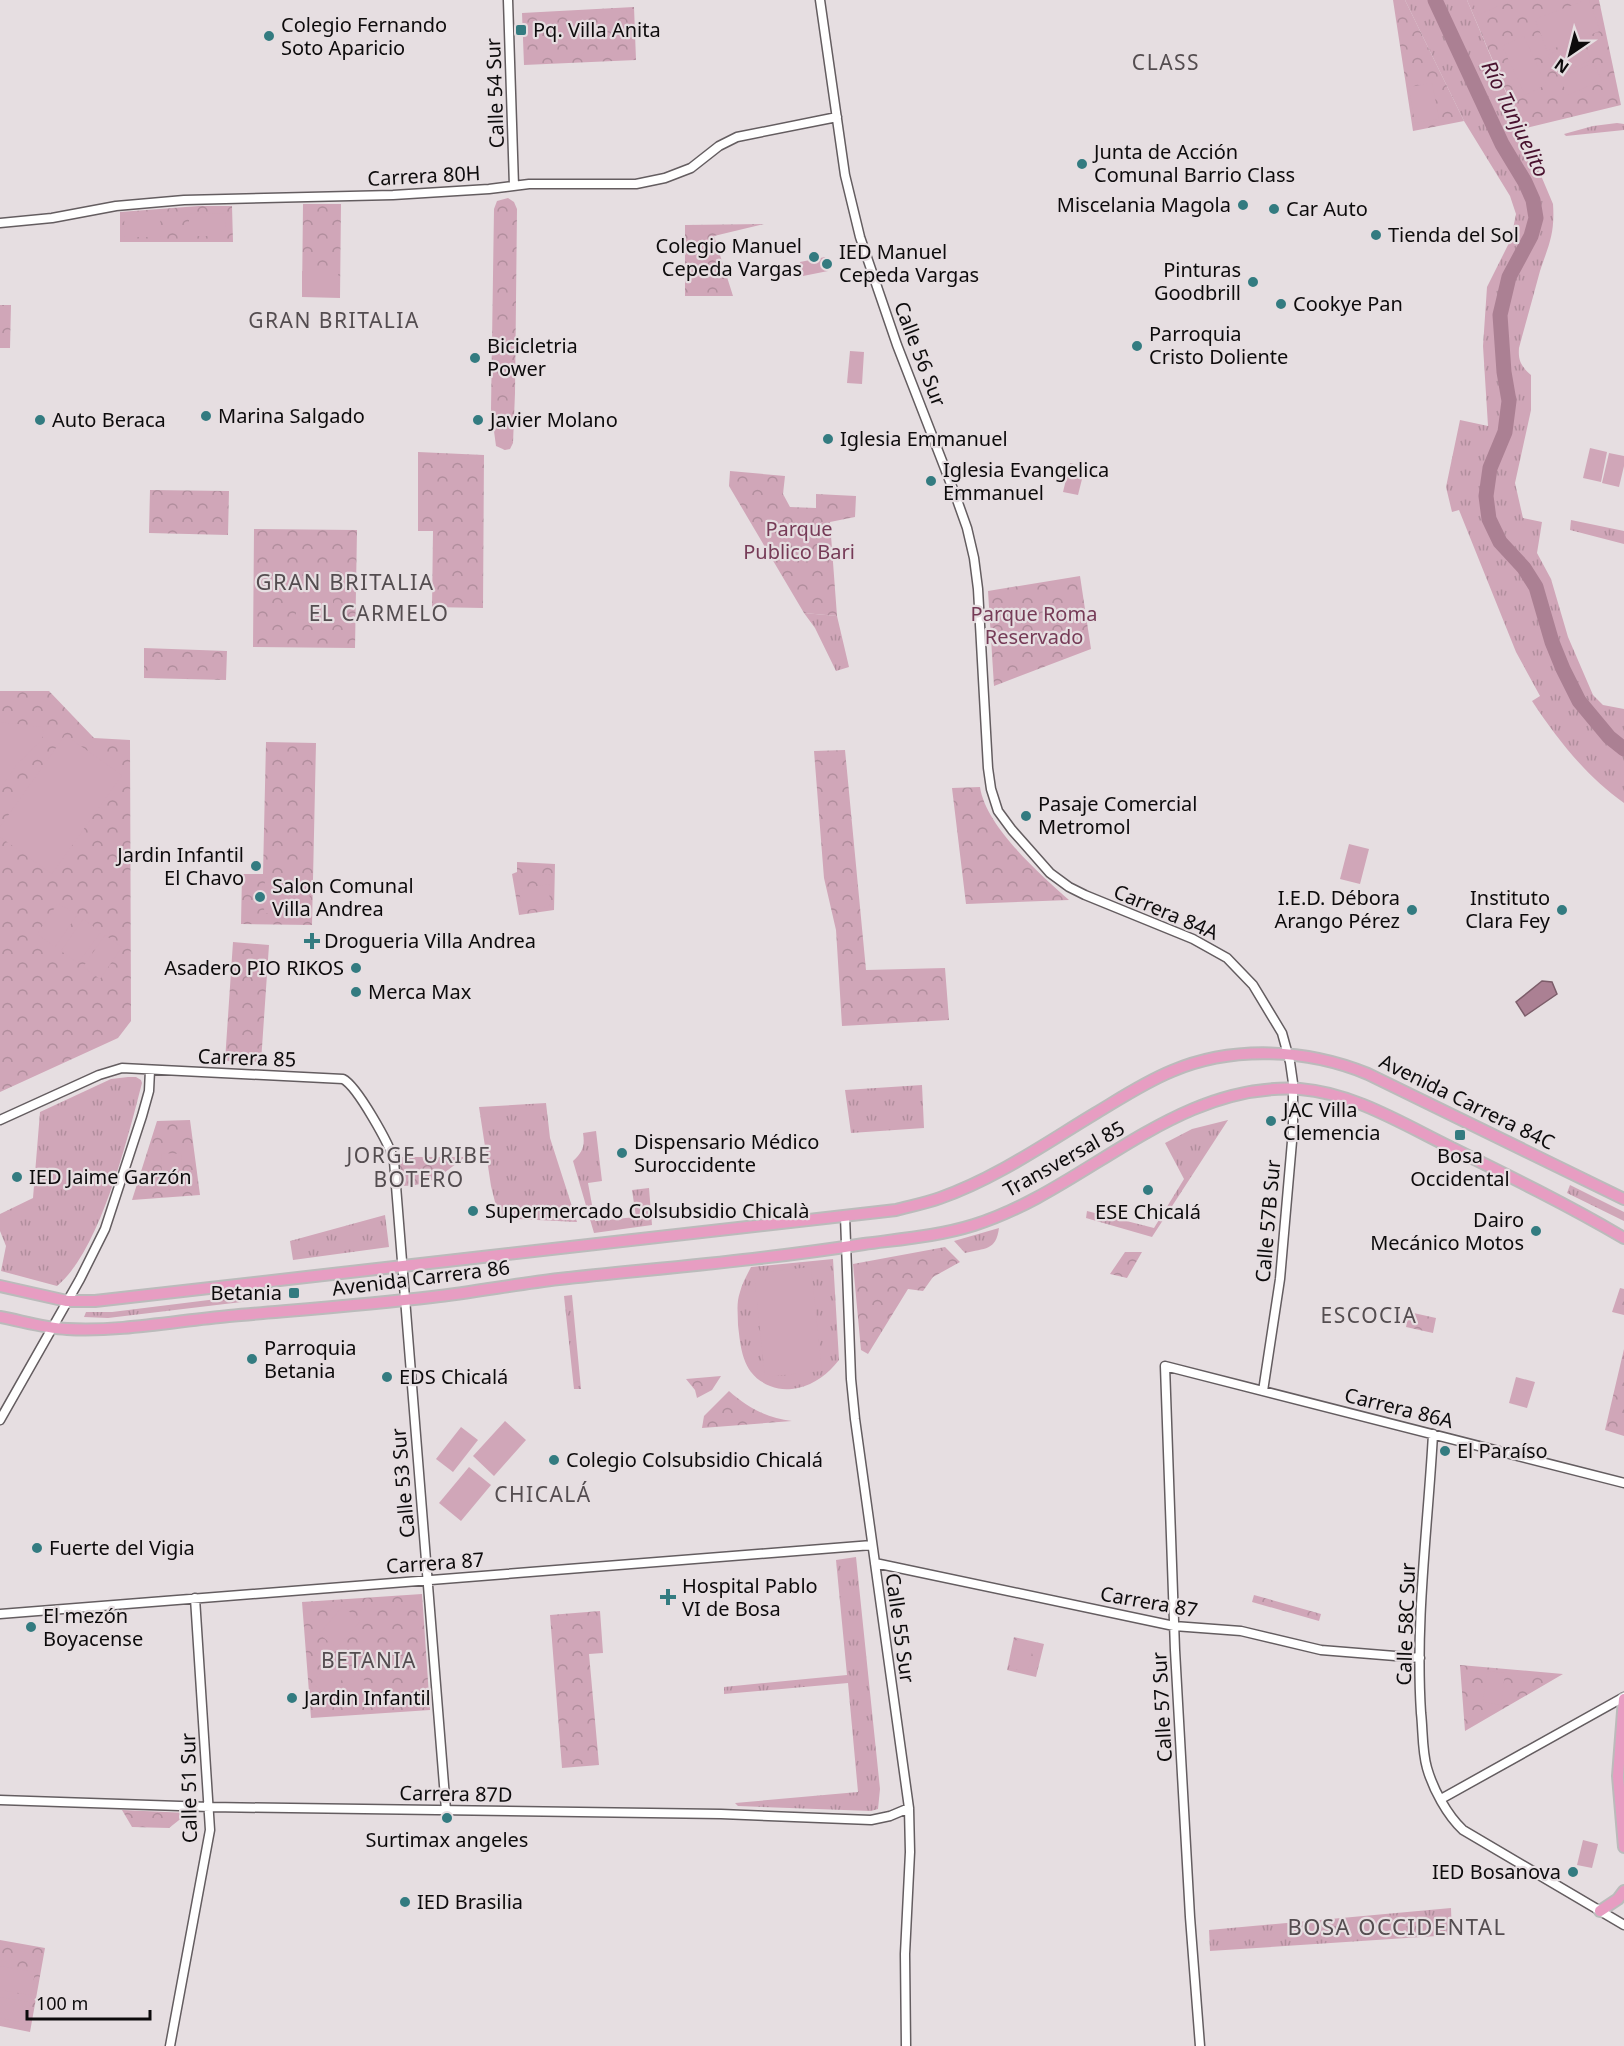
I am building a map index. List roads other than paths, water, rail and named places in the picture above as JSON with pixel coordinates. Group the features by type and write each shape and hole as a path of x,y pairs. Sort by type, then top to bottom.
{"main road":[{"name":"Avenida Carrera 84C","path":"1288,1054 1332,1062 1378,1078 1624,1199"},
{"name":"Transversal 85","path":"845,1216 896,1210 940,1198 961,1189 1007,1166 1132,1091 1174,1070 1216,1058 1288,1054"},
{"name":"Transversal 85","path":"846,1247 946,1232 978,1223 1028,1202 1153,1129 1212,1100 1245,1092 1294,1089"},
{"path":"1294,1089 1332,1095 1380,1112 1624,1238"},
{"name":"Avenida Carrera 86","path":"0,1286 67,1301 98,1300 845,1216"},
{"path":"1612,1231 1624,1247"},
{"name":"Avenida Carrera 86","path":"0,1317 51,1328 108,1328 405,1300 558,1279 702,1265 846,1247"},
{"path":"1624,1698 1618,1776 1624,1847"},
{"path":"1600,1911 1618,1899 1624,1891"}],"street":[{"name":"Calle 54 Sur","path":"508,0 514,186"},
{"name":"Calle 56 Sur","path":"820,0 845,175 860,237 894,335 956,497 974,558 978,589 987,759 994,802 1004,820 1045,868 1059,880 1084,895"},
{"name":"Carrera 80H","path":"0,223 52,218 116,206 184,200 403,195 472,191 529,184 636,184 651,182 691,168 719,146 737,137 837,117"},
{"name":"Carrera 84A","path":"1084,895 1193,939 1227,958 1245,976 1268,1008 1282,1033 1288,1054"},
{"name":"Calle 57B Sur","path":"1263,1391 1280,1279 1293,1131 1294,1089 1288,1054"},
{"name":"Carrera 85","path":"0,1119 113,1070 134,1068 343,1079 353,1089 392,1153"},
{"path":"0,1420 98,1244 111,1214 149,1091 150,1070"},
{"name":"Calle 53 Sur","path":"392,1153 446,1810"},
{"name":"Calle 55 Sur","path":"845,1216 851,1379 874,1563 909,1808 906,2046"},
{"name":"Carrera 86A","path":"1165,1366 1624,1483"},
{"name":"Calle 57 Sur","path":"1165,1366 1174,1626 1190,1917 1200,2046"},
{"name":"Calle 58C Sur","path":"1433,1434 1420,1659 1420,1698 1425,1762 1431,1780 1447,1810 1463,1830 1624,1925"},
{"name":"Carrera 87","path":"0,1614 872,1545"},
{"name":"Carrera 87","path":"874,1563 1174,1626 1241,1631 1321,1650 1420,1659"},
{"name":"Calle 51 Sur","path":"170,2046 209,1841 210,1807 195,1598"},
{"path":"1441,1799 1624,1698"},
{"name":"Carrera 87D","path":"0,1800 210,1807 721,1814 871,1820 890,1816 909,1808"}],"waterway":[{"name":"Río Tunjuelito","path":"1435,0 1502,144 1525,182 1533,200 1536,218 1531,236 1509,277 1500,315 1504,372 1509,401 1505,432 1490,468 1486,496 1489,519 1500,542 1524,568 1536,587 1552,642 1579,701 1609,737 1624,749"}],"place":[{"name":"Pq. Villa Anita","path":"521,30"},
{"name":"Colegio Fernando Soto Aparicio","path":"269,36"},
{"name":"Junta de Acción Comunal Barrio Class","path":"1082,164"},
{"name":"Miscelania Magola","path":"1243,205"},
{"name":"Car Auto","path":"1274,209"},
{"name":"Tienda del Sol","path":"1376,235"},
{"name":"Colegio Manuel Cepeda Vargas","path":"814,257"},
{"name":"IED Manuel Cepeda Vargas","path":"827,264"},
{"name":"Pinturas Goodbrill","path":"1253,282"},
{"name":"Cookye Pan","path":"1281,304"},
{"name":"Parroquia Cristo Doliente","path":"1137,346"},
{"name":"Bicicletria Power","path":"475,358"},
{"name":"Marina Salgado","path":"206,416"},
{"name":"Auto Beraca","path":"40,420"},
{"name":"Javier Molano","path":"478,420"},
{"name":"Iglesia Emmanuel","path":"828,439"},
{"name":"Iglesia Evangelica Emmanuel","path":"931,481"},
{"name":"Pasaje Comercial Metromol","path":"1026,816"},
{"name":"Jardin Infantil El Chavo","path":"256,866"},
{"name":"Salon Comunal Villa Andrea","path":"260,897"},
{"name":"I.E.D. Débora Arango Pérez","path":"1412,910"},
{"name":"Instituto Clara Fey","path":"1562,910"},
{"name":"Drogueria Villa Andrea","path":"312,941"},
{"name":"Asadero PIO RIKOS","path":"356,968"},
{"name":"Merca Max","path":"356,992"},
{"name":"JAC Villa Clemencia","path":"1271,1121"},
{"name":"Bosa Occidental","path":"1460,1135"},
{"name":"Dispensario Médico Suroccidente","path":"622,1153"},
{"name":"IED Jaime Garzón","path":"17,1177"},
{"name":"ESE Chicalá","path":"1148,1190"},
{"name":"Supermercado Colsubsidio Chicalà","path":"473,1211"},
{"name":"Dairo Mecánico Motos","path":"1536,1231"},
{"name":"Betania","path":"294,1293"},
{"name":"Parroquia Betania","path":"252,1359"},
{"name":"EDS Chicalá","path":"387,1377"},
{"name":"El Paraíso","path":"1445,1451"},
{"name":"Colegio Colsubsidio Chicalá","path":"554,1460"},
{"name":"Fuerte del Vigia","path":"37,1548"},
{"name":"Hospital Pablo VI de Bosa","path":"668,1597"},
{"name":"El mezón Boyacense","path":"31,1627"},
{"name":"Jardin Infantil","path":"292,1698"},
{"name":"Surtimax angeles","path":"447,1818"},
{"name":"IED Bosanova","path":"1573,1872"},
{"name":"IED Brasilia","path":"405,1902"}],"district":[{"name":"CLASS","path":"1166,63"},
{"name":"GRAN BRITALIA","path":"334,321"},
{"name":"GRAN BRITALIA","path":"345,582"},
{"name":"EL CARMELO","path":"379,614"},
{"name":"JORGE URIBE BOTERO","path":"419,1168"},
{"name":"ESCOCIA","path":"1369,1316"},
{"name":"CHICALÁ","path":"543,1495"},
{"name":"BETANIA","path":"369,1661"},
{"name":"BOSA OCCIDENTAL","path":"1397,1927"}],"park label":[{"name":"Parque Publico Bari","path":"799,540"},
{"name":"Parque Roma Reservado","path":"1034,626"}]}
